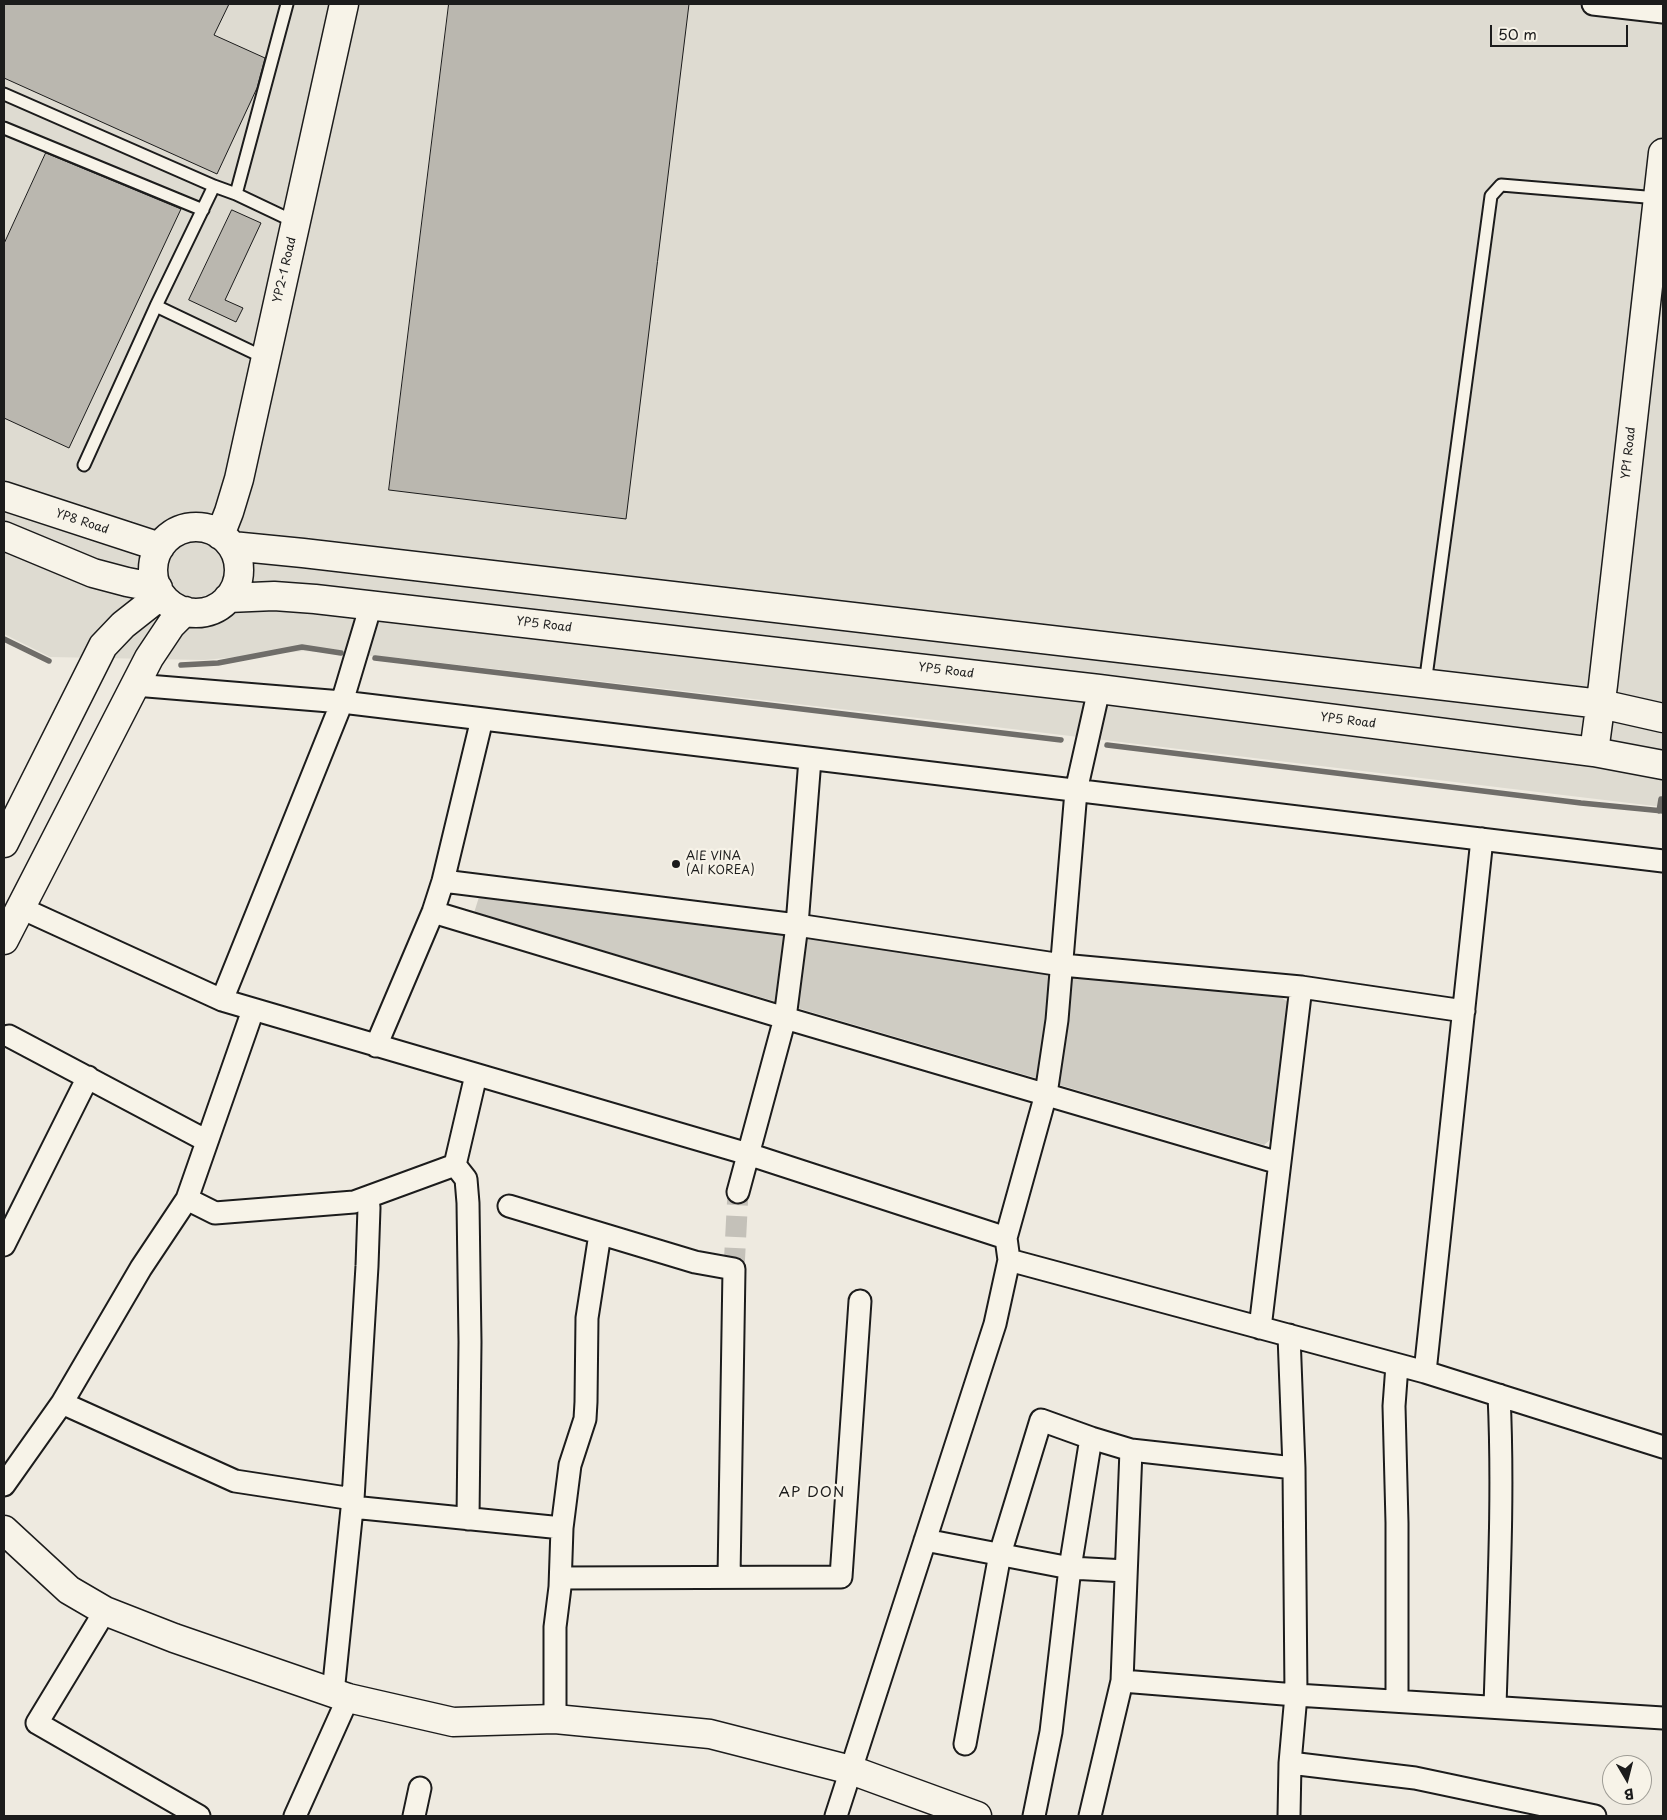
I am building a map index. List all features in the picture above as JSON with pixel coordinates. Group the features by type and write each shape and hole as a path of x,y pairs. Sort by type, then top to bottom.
{"main road":[{"name":"YP2-1 Road","path":"226,540 234,496 297,222 344,4"},
{"name":"YP1 Road","path":"1594,752 1663,153"},
{"name":"YP8 Road","path":"4,496 160,547"},
{"path":"226,540 238,563 238,577 228,598 219,606 206,611 185,611 169,603 160,591 154,574 154,565 160,547 173,534 186,528 200,527 226,540 311,554 1601,704 1663,718"},
{"path":"4,536 93,573 160,591"},
{"path":"4,843 103,646 160,591"},
{"name":"YP5 Road","path":"228,598 283,596 371,605 1099,689 1594,752 1663,765"},
{"path":"4,940 156,646 185,611"},
{"path":"1099,689 1106,646"},
{"path":"4,1530 69,1590 105,1611 174,1638 341,1695 453,1722 554,1719 710,1734 851,1770 977,1816"}],"street":[{"path":"1593,4 1663,12"},
{"path":"222,1000 342,702 371,605"},
{"path":"135,685 342,702 1663,861"},
{"path":"836,1816 995,1324 1009,1260 1006,1238 1046,1094 1057,1020 1076,791 1099,689"},
{"path":"376,1046 433,912 443,881 482,719"},
{"path":"738,1192 785,1018 797,925 810,759"},
{"path":"1424,1372 1482,839"},
{"path":"443,881 797,925 1062,965 1301,987 1464,1011"},
{"path":"21,908 222,1000 748,1154 1006,1238"},
{"path":"433,912 785,1018 1279,1163"},
{"path":"1260,1328 1301,987"},
{"path":"4,1485 62,1403 141,1268 187,1199 253,1010"},
{"path":"9,1036 207,1141"},
{"path":"455,1165 476,1075"},
{"path":"4,1245 88,1077"},
{"path":"187,1199 215,1212 354,1202 455,1165"},
{"path":"455,1165 466,1179 468,1203 470,1342 468,1519"},
{"path":"295,1816 341,1695 368,1246 368,1197"},
{"path":"509,1206 695,1262 734,1269 729,1577"},
{"path":"554,1719 555,1626 561,1578 562,1528 570,1465 585,1419 587,1318 600,1234"},
{"path":"1009,1260 1424,1372 1663,1447"},
{"path":"561,1578 841,1577 860,1301"},
{"path":"1288,1335 1294,1468 1296,1695 1290,1763 1290,1816"},
{"path":"1397,1365 1394,1406 1397,1523 1397,1701"},
{"path":"1495,1708 1500,1520 1499,1395"},
{"path":"62,1403 235,1481 353,1503 468,1519 562,1528"},
{"path":"965,1744 1000,1554 1041,1420 1130,1450 1294,1468"},
{"path":"1034,1816 1051,1732 1070,1568 1091,1438"},
{"path":"1090,1816 1122,1681 1130,1450"},
{"path":"925,1540 1070,1568 1126,1571"},
{"path":"105,1611 37,1723 199,1816"},
{"path":"1122,1681 1296,1695 1663,1718"},
{"path":"1290,1763 1415,1778 1510,1807 1595,1816"},
{"path":"414,1816 420,1788"}],"lane":[{"path":"236,194 287,4"},
{"path":"4,94 297,222"},
{"path":"4,128 203,210"},
{"path":"1425,684 1491,196 1501,185 1658,198"},
{"path":"84,466 156,306 214,186"},
{"path":"156,306 265,358"}],"shaded area":[{"path":"4,4 1663,4 1663,807 399,658 304,651 204,660 50,657 4,634"},
{"path":"479,897 514,898 1000,964 1276,993 1289,1003 1276,1135 1264,1145 474,913"}],"building":[{"path":"4,4 229,4 214,35 265,58 257,88 217,174 4,78"},
{"path":"449,4 689,4 626,519 389,490"},
{"path":"46,153 181,209 69,448 4,418 4,244"},
{"path":"232,210 261,223 225,300 243,308 236,322 189,300"}],"waterway":[{"path":"4,639 49,661"},
{"path":"181,665 218,663 302,647 341,653"},
{"path":"375,658 1061,740"},
{"path":"1107,745 1581,803 1663,811"},
{"path":"1659,811 1661,799"}],"tunnel":[{"path":"734,1269 738,1192"}],"place":[{"name":"AIE VINA (AI KOREA)","path":"676,864"}],"district":[{"name":"AP DON","path":"812,1493"}]}
